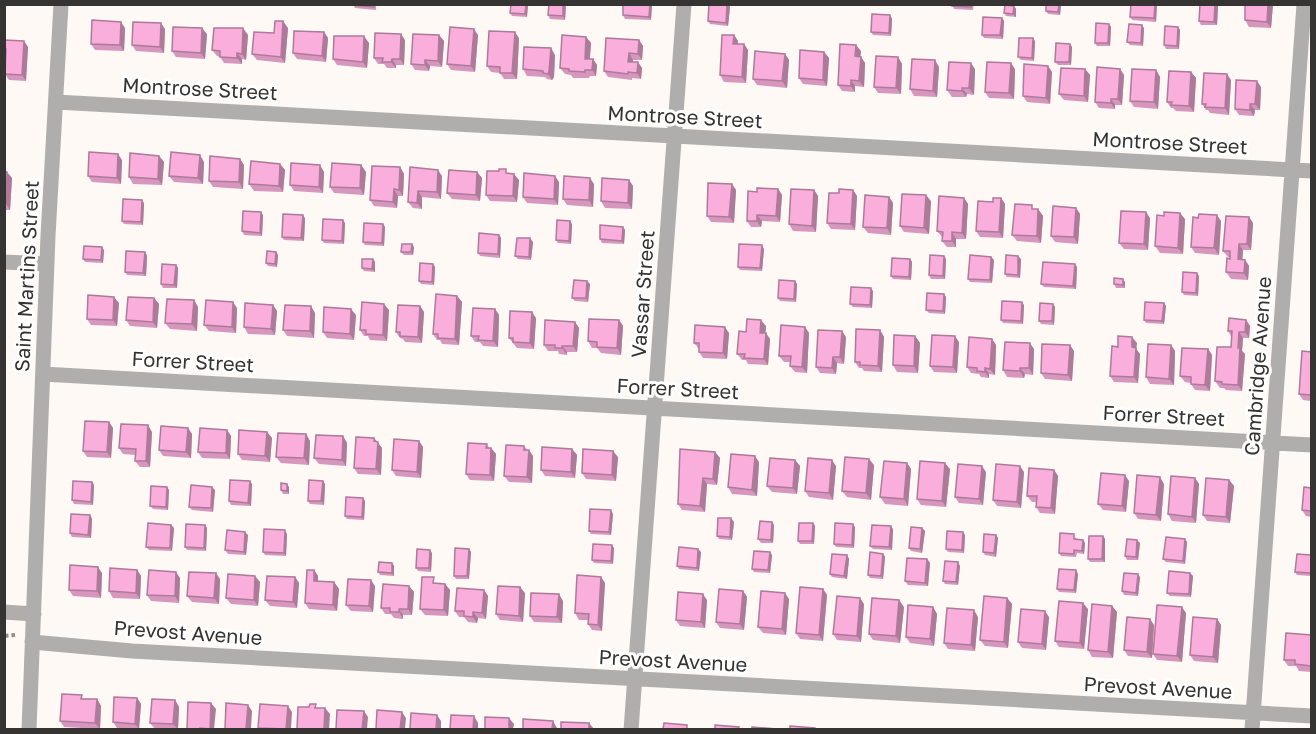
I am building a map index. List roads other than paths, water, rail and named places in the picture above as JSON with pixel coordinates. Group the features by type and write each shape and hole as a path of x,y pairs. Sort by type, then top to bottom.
{"street":[{"name":"Saint Martins Street","path":"29,729 47,264 61,4"},
{"name":"Vassar Street","path":"632,729 684,4"},
{"name":"Cambridge Avenue","path":"1252,729 1304,4"},
{"name":"Montrose Street","path":"56,102 1311,171"},
{"path":"4,262 47,264"},
{"name":"Forrer Street","path":"43,374 1311,445"},
{"path":"4,612 34,614"},
{"name":"Prevost Avenue","path":"32,642 132,651 1311,716"}]}
